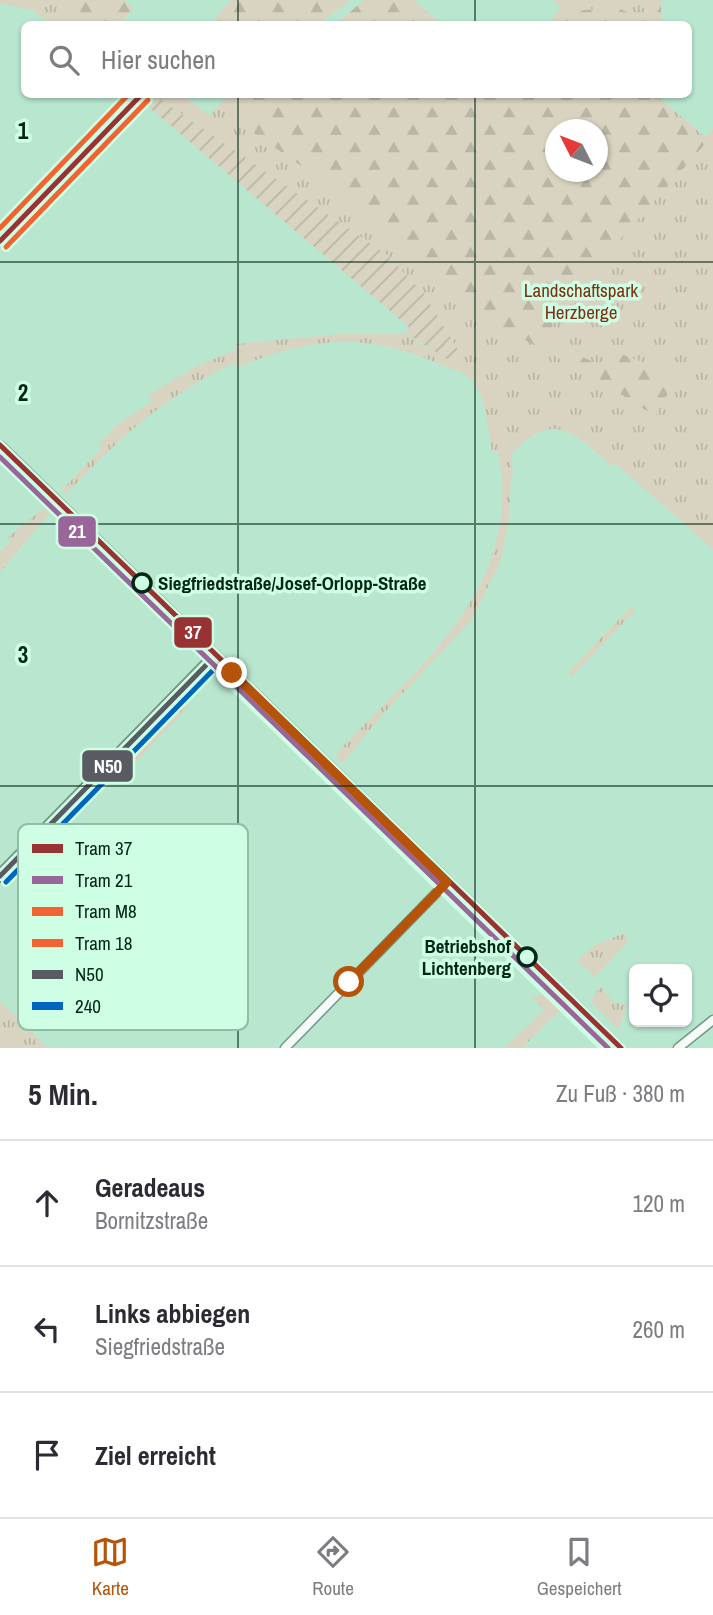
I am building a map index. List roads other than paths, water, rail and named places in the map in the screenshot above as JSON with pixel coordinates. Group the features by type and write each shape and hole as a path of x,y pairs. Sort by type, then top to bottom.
{"street":[{"path":"0,239 136,98"},
{"path":"0,447 618,1048"},
{"path":"51,824 215,656"},
{"path":"0,876 18,858"},
{"path":"285,1048 447,882"},
{"path":"678,1048 713,1020"}],"tram line":[{"name":"18","path":"0,228 125,98"},
{"name":"37","path":"0,241 138,98"},
{"name":"M8","path":"6,247 148,100"},
{"name":"37","path":"0,445 621,1048"},
{"name":"21","path":"0,457 608,1048"}],"place":[{"name":"Siegfriedstraße/Josef-Orlopp-Straße","path":"142,583"},
{"name":"Betriebshof Lichtenberg","path":"527,957"}],"park label":[{"name":"Landschaftspark Herzberge","path":"581,301"}]}
